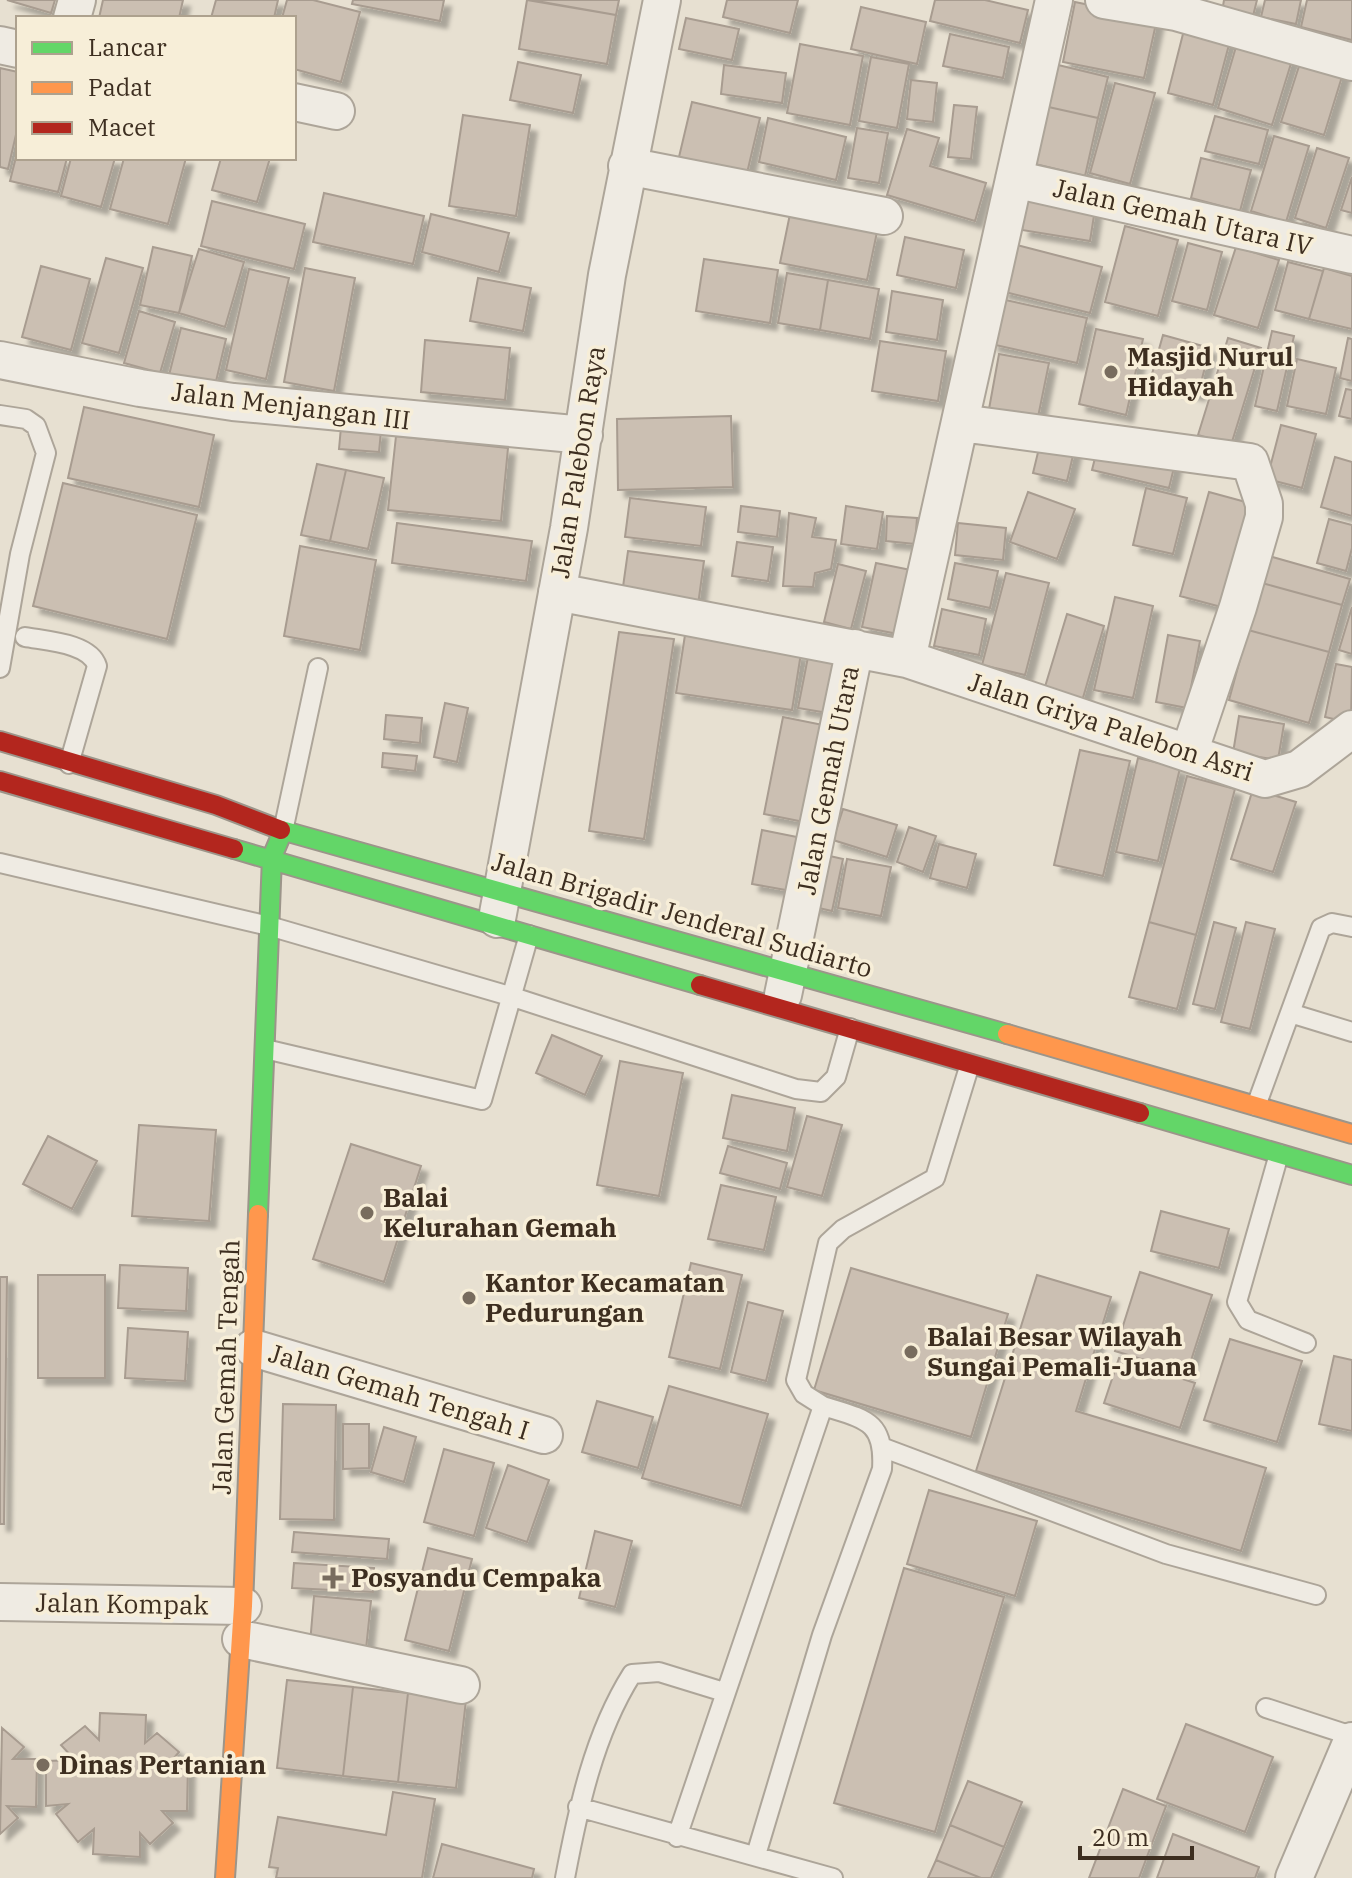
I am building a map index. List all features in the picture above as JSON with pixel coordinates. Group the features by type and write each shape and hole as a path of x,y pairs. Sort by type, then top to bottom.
{"main road":[{"name":"Jalan Brigadir Jenderal Sudiarto","path":"4,742 216,805 510,917 779,1006 1243,1143 1285,1135 1352,1134"},
{"name":"Jalan Brigadir Jenderal Sudiarto","path":"0,781 272,857 510,917 541,902 1257,1104 1285,1135 1352,1175"},
{"path":"272,857 283,831"},
{"name":"Jalan Gemah Tengah","path":"225,1878 242,1622 272,857"}],"street":[{"name":"Jalan Palebon Raya","path":"510,917 607,275 662,0"},
{"path":"907,659 1054,0"},
{"path":"1104,0 1176,12 1352,62"},
{"path":"296,102 336,111"},
{"path":"627,166 884,216"},
{"name":"Jalan Gemah Utara IV","path":"1014,179 1352,255"},
{"name":"Jalan Menjangan III","path":"0,360 140,388 233,402 584,435"},
{"path":"961,423 1243,458 1255,470 1264,517 1238,607 1189,753"},
{"name":"Jalan Griya Palebon Asri","path":"557,592 907,659 1265,779 1278,778 1299,769 1352,729"},
{"name":"Jalan Gemah Utara","path":"779,1006 790,971 855,648"},
{"name":"Jalan Gemah Tengah I","path":"253,1348 544,1435"},
{"name":"Jalan Kompak","path":"0,1602 242,1622 461,1685"},
{"path":"1294,1878 1352,1739"}],"lane":[{"path":"0,415 26,419 36,426 46,453 6,615 0,668"},
{"path":"25,637 83,650 96,660 97,666 60,797"},
{"path":"283,831 318,668"},
{"path":"0,781 4,742"},
{"path":"0,863 269,926 513,997 796,1089 821,1092 836,1077 861,991"},
{"path":"264,1049 482,1100 513,997 510,917 541,902"},
{"path":"1243,1143 1321,928 1332,923 1352,927"},
{"path":"1290,1013 1352,1032"},
{"path":"756,1855 818,1647 882,1469 884,1448 878,1430 863,1419 823,1406 804,1394 796,1380 828,1243 843,1229 935,1178 982,1027"},
{"path":"1285,1135 1237,1302 1248,1320 1306,1343"},
{"path":"677,1837 823,1406"},
{"path":"884,1448 1166,1554 1316,1595"},
{"path":"565,1878 578,1807 617,1697 632,1674 659,1672 724,1692"},
{"path":"1266,1708 1352,1739"},
{"path":"578,1807 833,1878"}],"building":[{"path":"7,0 55,0 51,13"},
{"path":"103,0 183,0 179,16 99,16"},
{"path":"216,0 278,0 274,16 212,16"},
{"path":"287,0 313,0 360,12 341,82 296,70 296,16 283,16"},
{"path":"353,0 444,0 440,21 352,4"},
{"path":"527,0 616,15 607,64 519,49"},
{"path":"531,0 619,0 616,15"},
{"path":"727,0 798,0 790,33 723,17"},
{"path":"935,0 985,0 1028,10 1020,43 930,21"},
{"path":"1224,0 1257,0 1252,20 1222,12"},
{"path":"1265,0 1301,0 1296,24 1261,17"},
{"path":"1307,0 1352,0 1352,40 1301,27"},
{"path":"1075,2 1157,19 1144,78 1063,62"},
{"path":"861,7 926,22 917,64 851,49"},
{"path":"686,18 739,29 732,60 679,49"},
{"path":"1185,26 1231,37 1213,105 1168,93"},
{"path":"950,34 1009,47 1003,78 943,66"},
{"path":"1238,40 1293,57 1272,125 1218,108"},
{"path":"800,44 863,56 850,125 787,113"},
{"path":"871,57 909,64 897,128 859,121"},
{"path":"1302,57 1344,70 1324,135 1281,122"},
{"path":"518,62 581,75 573,113 510,100"},
{"path":"1054,64 1108,77 1098,118 1044,106"},
{"path":"724,65 786,73 782,103 721,94"},
{"path":"0,68 16,72 16,135 8,169 0,167"},
{"path":"911,80 937,83 933,122 907,119"},
{"path":"1115,83 1155,93 1130,184 1090,173"},
{"path":"692,102 760,118 747,173 679,157"},
{"path":"954,105 977,107 971,159 948,157"},
{"path":"1044,106 1098,118 1085,176 1031,163"},
{"path":"463,115 530,125 516,216 449,206"},
{"path":"1215,116 1268,130 1259,164 1205,151"},
{"path":"768,118 846,137 836,180 759,162"},
{"path":"857,128 888,133 879,183 848,178"},
{"path":"907,129 939,138 930,166 986,183 975,221 887,195"},
{"path":"1274,136 1309,146 1286,222 1251,211"},
{"path":"1317,148 1349,158 1326,228 1295,218"},
{"path":"16,157 16,160 66,160 58,192 10,181"},
{"path":"1201,158 1251,170 1240,211 1191,198"},
{"path":"70,160 114,160 101,207 61,196"},
{"path":"123,160 185,160 168,224 110,209"},
{"path":"220,160 269,160 257,202 212,190"},
{"path":"1352,177 1352,213 1341,210"},
{"path":"324,193 424,216 413,264 313,242"},
{"path":"1027,198 1095,209 1090,241 1022,230"},
{"path":"212,201 305,224 294,269 201,246"},
{"path":"431,214 509,233 499,272 422,252"},
{"path":"790,214 877,232 867,280 780,263"},
{"path":"1125,226 1178,240 1158,316 1105,302"},
{"path":"905,237 964,250 956,288 897,275"},
{"path":"1188,243 1222,252 1207,310 1172,301"},
{"path":"1013,244 1102,267 1090,313 1001,291"},
{"path":"153,247 192,256 179,313 140,305"},
{"path":"1236,247 1279,260 1258,328 1214,315"},
{"path":"199,249 244,262 225,327 179,313"},
{"path":"106,258 143,268 119,353 82,343"},
{"path":"704,259 778,270 770,323 696,311"},
{"path":"1288,262 1323,271 1309,319 1275,310"},
{"path":"41,266 90,279 71,350 22,337"},
{"path":"305,268 355,278 334,391 284,382"},
{"path":"1324,268 1352,276 1352,329 1309,319"},
{"path":"249,269 289,278 266,379 226,370"},
{"path":"787,273 828,280 820,330 778,323"},
{"path":"478,278 531,288 523,331 470,321"},
{"path":"828,280 879,289 870,339 820,330"},
{"path":"892,291 943,300 937,340 886,332"},
{"path":"1001,299 1087,318 1077,363 991,344"},
{"path":"139,311 175,322 160,373 124,363"},
{"path":"181,328 226,339 213,394 167,383"},
{"name":"Masjid Nurul Hidayah","path":"1096,329 1143,339 1126,415 1079,404"},
{"path":"1272,331 1294,336 1277,411 1255,406"},
{"path":"1163,335 1210,348 1198,394 1150,381"},
{"path":"1228,338 1261,348 1231,445 1198,435"},
{"path":"1348,338 1352,339 1352,381 1340,378"},
{"path":"425,340 510,348 505,400 421,392"},
{"path":"880,341 946,351 938,401 872,391"},
{"path":"999,354 1049,363 1038,417 989,409"},
{"path":"1297,359 1336,368 1326,414 1287,406"},
{"path":"1346,389 1352,390 1352,419 1339,416"},
{"path":"84,407 214,435 199,507 68,478"},
{"path":"731,416 733,487 618,490 617,419"},
{"path":"1281,425 1316,434 1302,488 1267,479"},
{"path":"341,427 381,431 379,452 339,449"},
{"path":"396,436 508,448 501,521 388,510"},
{"path":"1041,440 1075,447 1067,481 1033,473"},
{"path":"1099,442 1176,459 1169,488 1092,470"},
{"path":"1335,457 1352,462 1352,516 1321,507"},
{"path":"317,464 346,470 330,541 301,535"},
{"path":"346,470 384,478 368,549 330,541"},
{"path":"63,483 197,515 167,639 33,606"},
{"path":"1146,488 1187,498 1173,554 1133,545"},
{"path":"1028,492 1075,509 1057,559 1010,542"},
{"path":"1209,492 1253,504 1225,608 1180,596"},
{"path":"630,498 706,507 701,546 625,537"},
{"path":"741,506 780,511 777,537 738,532"},
{"path":"846,506 883,512 877,549 841,544"},
{"path":"789,513 816,518 812,537 836,540 831,569 815,573 813,587 783,586"},
{"path":"887,516 917,518 915,544 886,541"},
{"path":"1329,519 1352,525 1352,548 1346,571 1317,563"},
{"path":"397,523 532,541 526,581 392,563"},
{"path":"958,523 1006,528 1003,560 955,555"},
{"path":"737,542 773,547 768,581 732,576"},
{"path":"300,546 376,560 360,650 284,636"},
{"path":"628,551 704,561 698,605 622,594"},
{"path":"1269,556 1350,579 1342,605 1262,583"},
{"path":"876,563 916,571 903,635 862,627"},
{"path":"955,563 998,571 990,608 948,599"},
{"path":"838,564 866,571 851,629 824,622"},
{"path":"1006,573 1049,583 1025,675 982,665"},
{"path":"1262,583 1342,605 1329,652 1248,630"},
{"path":"1115,597 1153,606 1133,698 1094,690"},
{"path":"1352,607 1352,654 1339,650"},
{"path":"942,609 986,619 979,655 934,646"},
{"path":"1067,614 1104,626 1082,701 1044,690"},
{"path":"1248,630 1329,652 1309,723 1229,700"},
{"path":"619,632 674,639 644,839 589,831"},
{"path":"685,635 801,653 792,710 676,693"},
{"path":"1168,635 1200,641 1187,708 1156,702"},
{"path":"808,657 844,664 834,714 798,708"},
{"path":"1336,664 1352,667 1351,723 1325,717"},
{"path":"445,703 468,708 457,762 434,757"},
{"path":"386,715 422,718 420,743 384,739"},
{"path":"1239,716 1284,724 1278,760 1233,753"},
{"path":"783,717 833,727 814,824 764,814"},
{"path":"1080,750 1130,761 1103,876 1054,865"},
{"path":"383,753 417,756 415,771 382,767"},
{"path":"1138,758 1180,768 1158,861 1116,852"},
{"path":"1187,776 1235,789 1196,935 1149,922"},
{"path":"1253,789 1296,802 1273,872 1231,859"},
{"path":"843,809 897,825 887,857 833,840"},
{"path":"909,827 936,836 923,872 897,862"},
{"path":"762,830 807,839 797,892 752,884"},
{"path":"939,844 976,854 967,888 930,878"},
{"path":"821,854 843,859 832,911 810,906"},
{"path":"847,859 891,867 881,916 838,908"},
{"path":"1149,922 1196,935 1177,1009 1129,997"},
{"path":"1214,922 1236,928 1215,1009 1193,1004"},
{"path":"1246,922 1275,929 1250,1029 1221,1022"},
{"path":"552,1035 602,1056 585,1095 536,1073"},
{"path":"620,1061 683,1073 659,1196 597,1185"},
{"path":"732,1095 795,1108 787,1151 723,1138"},
{"path":"807,1116 842,1125 822,1196 787,1187"},
{"path":"139,1125 216,1130 209,1221 132,1216"},
{"path":"48,1136 97,1161 72,1209 23,1184"},
{"name":"Balai Kelurahan Gemah","path":"351,1144 421,1166 384,1282 313,1259"},
{"path":"728,1146 787,1163 780,1189 720,1173"},
{"path":"721,1185 776,1197 764,1250 708,1239"},
{"path":"1161,1211 1229,1229 1219,1268 1151,1251"},
{"path":"691,1263 742,1275 720,1369 669,1357"},
{"path":"120,1265 188,1268 186,1311 118,1308"},
{"name":"Balai Besar Wilayah Sungai Pemali-Juana","path":"851,1268 1008,1314 971,1437 814,1390"},
{"path":"1140,1272 1212,1295 1187,1373 1115,1351"},
{"path":"38,1275 105,1275 105,1378 38,1378"},
{"path":"1037,1275 1111,1297 1076,1411 1266,1468 1241,1551 976,1471"},
{"path":"0,1277 7,1277 4,1524 0,1524"},
{"path":"748,1302 783,1311 766,1381 731,1372"},
{"path":"128,1328 188,1332 185,1381 125,1378"},
{"path":"1230,1339 1302,1361 1277,1442 1204,1420"},
{"path":"1334,1356 1352,1360 1352,1431 1319,1424"},
{"path":"1119,1358 1195,1383 1180,1428 1104,1403"},
{"path":"669,1386 768,1414 741,1506 642,1478"},
{"path":"597,1401 653,1417 638,1468 582,1452"},
{"path":"283,1404 336,1405 334,1520 280,1519"},
{"path":"343,1424 369,1424 369,1468 343,1469"},
{"path":"384,1427 416,1437 404,1482 371,1472"},
{"path":"444,1449 494,1463 474,1536 424,1522"},
{"path":"508,1465 549,1480 527,1542 486,1528"},
{"path":"929,1490 1037,1521 1015,1596 907,1564"},
{"path":"595,1531 632,1541 615,1607 579,1598"},
{"path":"294,1532 389,1539 387,1559 292,1552"},
{"path":"428,1548 472,1559 449,1651 405,1640"},
{"name":"Posyandu Cempaka","path":"294,1563 374,1568 373,1592 292,1588"},
{"path":"904,1568 1004,1597 935,1832 834,1803"},
{"path":"314,1596 371,1601 366,1649 310,1644"},
{"path":"287,1680 353,1687 343,1776 277,1768"},
{"path":"353,1687 408,1693 398,1782 343,1776"},
{"path":"408,1693 466,1700 456,1788 398,1782"},
{"path":"100,1713 146,1715 145,1743 157,1733 179,1752 169,1764 188,1763 187,1811 162,1811 173,1823 150,1844 140,1833 140,1857 93,1854 94,1829 78,1842 56,1814 68,1804 46,1806 46,1761 75,1760 61,1745 85,1726 99,1740"},
{"path":"1186,1724 1273,1757 1245,1832 1157,1799"},
{"path":"2,1728 24,1747 13,1759 37,1759 36,1807 7,1806 18,1818 0,1834"},
{"path":"968,1781 1022,1802 1004,1847 950,1825"},
{"path":"1123,1789 1166,1806 1139,1878 1089,1878"},
{"path":"393,1792 435,1799 422,1878 276,1878 278,1868 269,1867 278,1817 386,1835"},
{"path":"950,1825 1004,1847 991,1878 981,1878 936,1860"},
{"path":"1173,1834 1259,1867 1255,1878 1157,1878"},
{"path":"442,1844 534,1869 532,1878 433,1878"},
{"path":"936,1860 981,1878 928,1878"}],"traffic: fast":[{"path":"281,830 1007,1034"},
{"path":"258,1214 272,857 283,831"},
{"path":"234,849 700,985"},
{"path":"1140,1113 1352,1175"}],"traffic: slow":[{"path":"1007,1034 1352,1134"},
{"path":"225,1878 243,1606 258,1214"}],"traffic: jam":[{"path":"0,741 216,805 281,830"},
{"path":"0,781 234,849"},
{"path":"700,985 1140,1113"}],"place":[{"name":"Masjid Nurul Hidayah","path":"1111,372"},
{"name":"Balai Kelurahan Gemah","path":"367,1213"},
{"name":"Kantor Kecamatan Pedurungan","path":"469,1298"},
{"name":"Balai Besar Wilayah Sungai Pemali-Juana","path":"911,1352"},
{"name":"Posyandu Cempaka","path":"333,1578"},
{"name":"Dinas Pertanian","path":"43,1765"}]}
